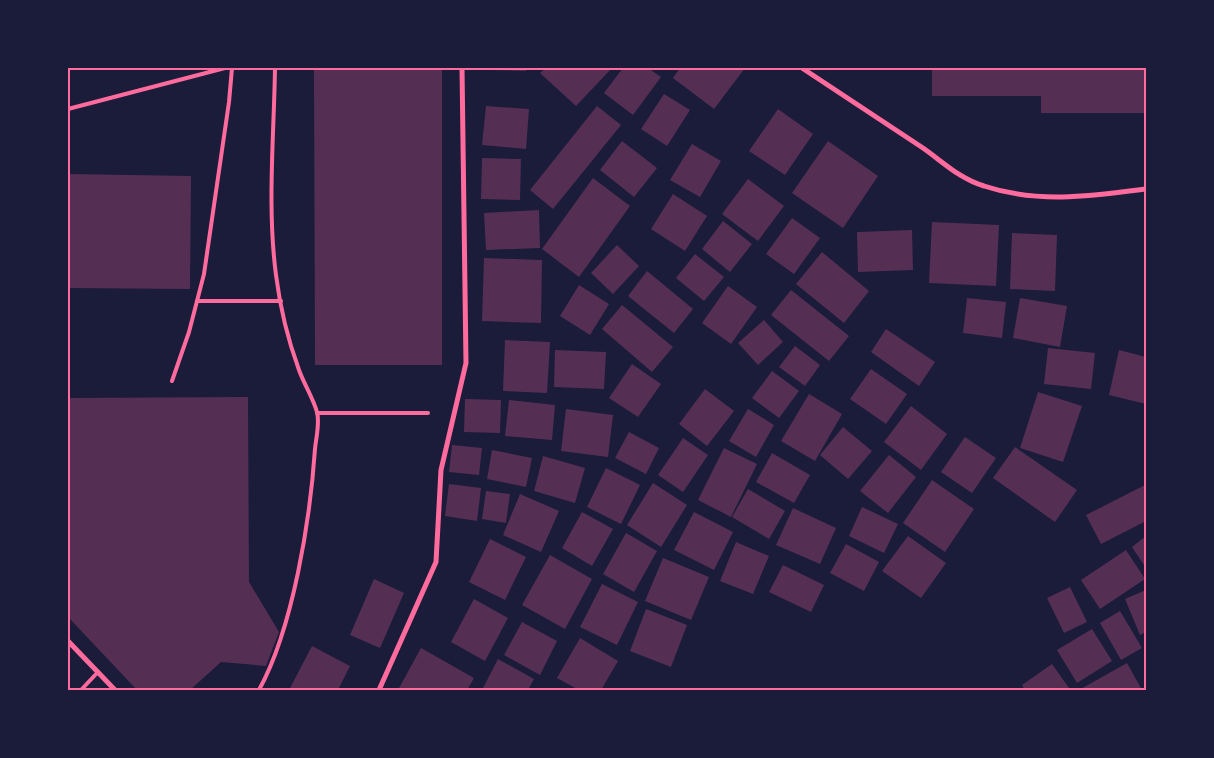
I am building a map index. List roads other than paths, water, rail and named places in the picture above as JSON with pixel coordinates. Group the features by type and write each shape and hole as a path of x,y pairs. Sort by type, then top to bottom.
{"street":[{"path":"379,690 436,562 441,470 466,363 462,68"},
{"path":"802,68 926,151 958,175 984,186 1010,193 1069,198 1146,188"},
{"path":"68,642 115,690"}],"lane":[{"path":"68,109 225,68"},
{"path":"172,381 204,274 229,102 232,68"},
{"path":"259,690 271,668 290,604 302,544 314,465 317,413 299,370 281,302 272,237 275,68"},
{"path":"197,301 281,302"},
{"path":"317,413 428,413"},
{"path":"81,690 98,672"}]}
